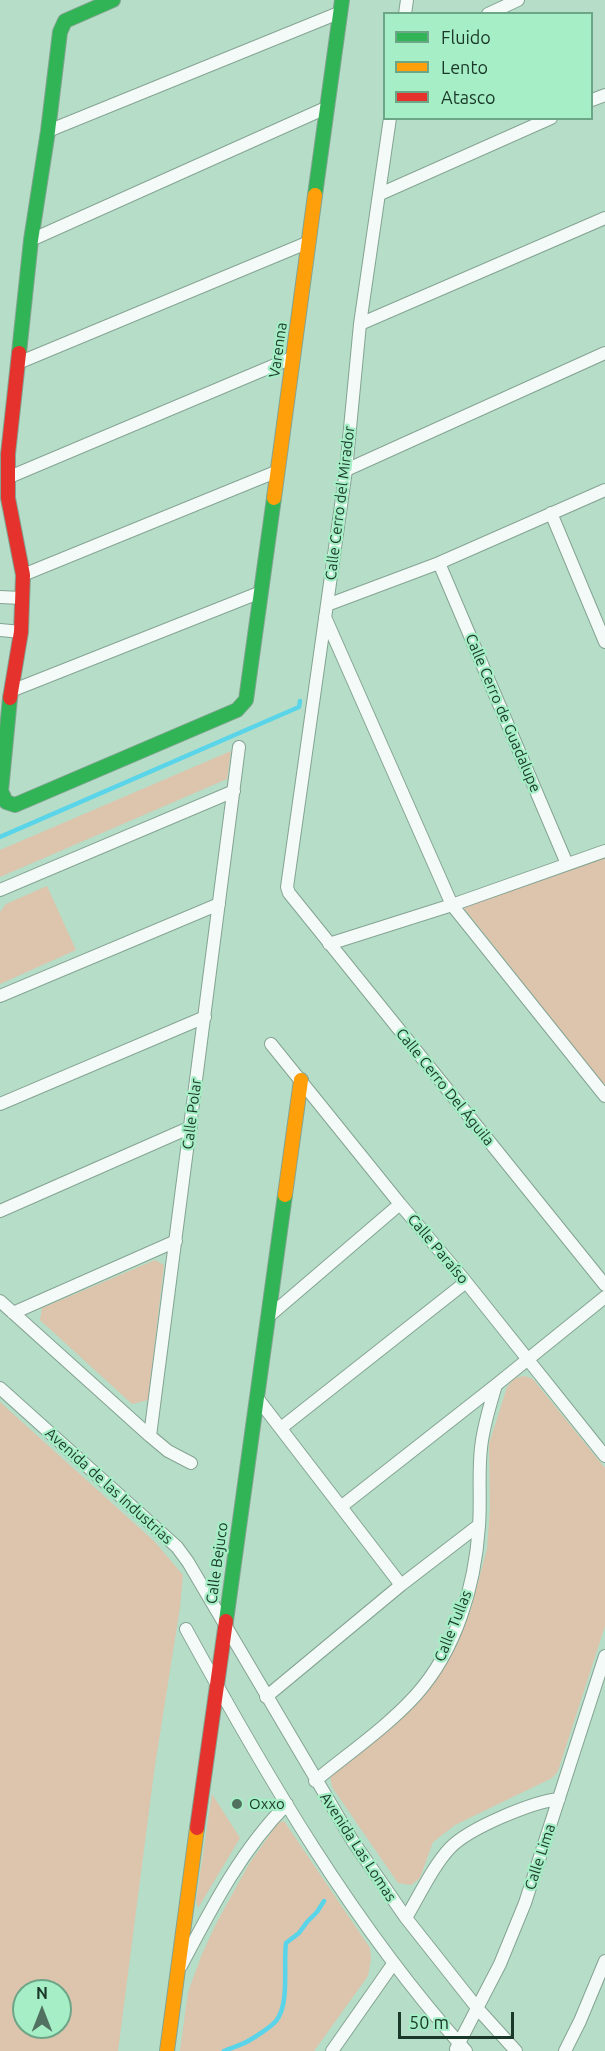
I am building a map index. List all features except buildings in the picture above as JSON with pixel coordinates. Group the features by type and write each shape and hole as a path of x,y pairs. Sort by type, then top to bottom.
{"street":[{"path":"11,691 21,632 23,575 8,498 7,478 32,240 60,32 65,21 113,0"},
{"path":"492,12 518,0"},
{"path":"48,131 342,6"},
{"name":"Varenna","path":"11,691 1,791 6,801 15,805 226,715 244,704 248,695 342,6"},
{"path":"32,240 328,107"},
{"name":"Calle Cerro del Mirador","path":"286,887 346,470 360,324 390,120"},
{"path":"380,194 546,120"},
{"path":"360,324 605,218"},
{"path":"18,363 309,242"},
{"path":"346,470 605,353"},
{"path":"7,478 294,357"},
{"path":"23,575 278,471"},
{"path":"605,490 326,611 452,904 605,1096"},
{"path":"551,513 605,642"},
{"name":"Calle Cerro de Guadalupe","path":"439,563 567,864"},
{"path":"11,691 261,592"},
{"path":"0,597 21,598"},
{"path":"0,630 21,632"},
{"name":"Calle Polar","path":"150,1436 239,747"},
{"path":"0,890 234,791"},
{"path":"329,944 605,851"},
{"name":"Calle Cerro Del Águila","path":"286,887 329,944 605,1285"},
{"path":"0,996 219,904"},
{"path":"0,1104 205,1017"},
{"name":"Calle Paraíso","path":"270,1044 466,1281 605,1456"},
{"name":"Calle Bejuco","path":"167,2051 301,1080"},
{"path":"0,1211 190,1127"},
{"path":"268,1317 400,1204"},
{"path":"13,1313 176,1241"},
{"path":"280,1428 466,1281"},
{"path":"342,1506 528,1360 605,1296"},
{"path":"0,1301 150,1436 168,1451 190,1463"},
{"name":"Calle Tullas","path":"315,1780 416,1695 432,1675 449,1645 465,1605 473,1576 479,1525 481,1444 496,1385"},
{"name":"Avenida de las Industrias","path":"0,1388 177,1547 225,1625"},
{"path":"258,1399 401,1585"},
{"path":"266,1696 401,1585 479,1525"},
{"name":"Avenida Las Lomas","path":"225,1625 352,1840 406,1918 478,2009 516,2051"},
{"path":"186,1629 286,1804 338,1885 393,1964 460,2049"},
{"name":"Calle Lima","path":"460,2049 500,1964 525,1903 605,1656"},
{"path":"406,1918 442,1858 460,1839 495,1821 542,1802 559,1799"},
{"path":"177,1974 243,1857 258,1835 286,1804"},
{"path":"565,2051 605,1961"},
{"path":"332,2051 393,1964"}],"shaded area":[{"path":"231,751 227,779 0,877 0,850"},
{"path":"605,852 605,1086 459,902"},
{"path":"47,886 76,950 0,984 0,912 6,904"},
{"path":"155,1260 164,1265 148,1400 132,1404 40,1320 42,1308"},
{"path":"525,1376 533,1379 605,1468 605,1626 558,1771 552,1778 455,1825 433,1842 420,1878 411,1885 398,1883 332,1787 330,1775 407,1708 444,1668 470,1612 487,1549 490,1508 489,1444 507,1387 515,1378"},
{"path":"0,1402 155,1542 183,1575 154,1772 118,2051 0,2051"},
{"path":"212,1794 240,1838 198,1908 196,1901"},
{"path":"284,1821 370,1948 368,1976 314,2051 180,2051 188,1992 202,1954 249,1864 278,1823"}],"waterway":[{"path":"0,837 299,707 300,701"},
{"path":"224,2051 250,2040 276,2021 285,1995 286,1943 299,1933 324,1901"}],"traffic: fast":[{"path":"19,353 31,240 60,32 65,21 113,0"},
{"path":"315,195 342,0"},
{"path":"10,698 1,791 6,802 15,805 237,710 246,700 274,498"},
{"path":"226,1621 285,1195"}],"traffic: slow":[{"path":"274,498 315,195"},
{"path":"285,1195 301,1080"},
{"path":"167,2051 197,1828"}],"traffic: jam":[{"path":"10,698 21,632 23,575 8,498 8,454 19,353"},
{"path":"197,1828 226,1621"}],"place":[{"name":"Oxxo","path":"237,1804"}]}
